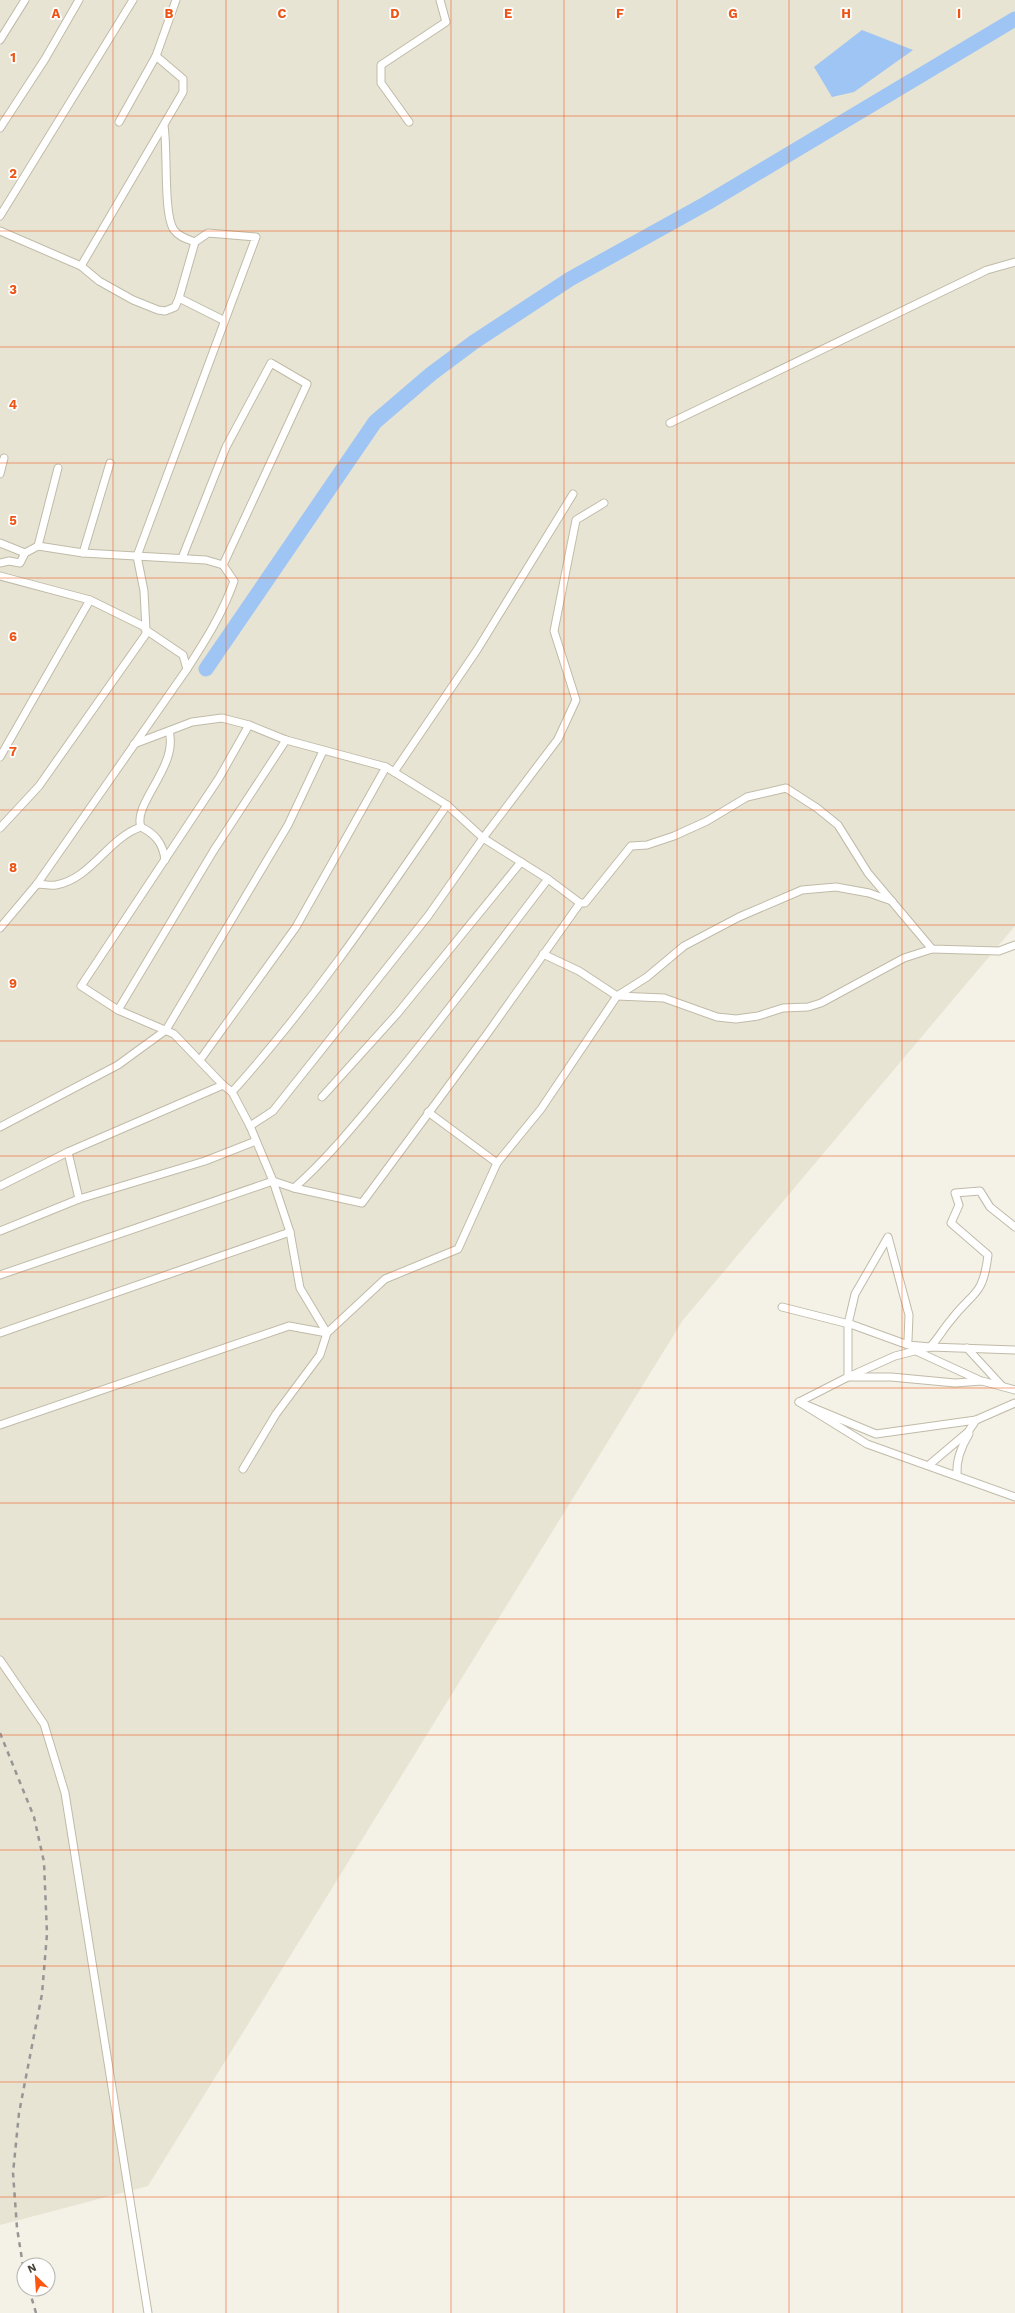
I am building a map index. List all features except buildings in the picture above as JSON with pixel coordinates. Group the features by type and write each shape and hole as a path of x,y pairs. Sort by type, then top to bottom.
{"street":[{"path":"0,40 25,0"},
{"path":"0,128 45,59 79,0"},
{"path":"0,216 133,0"},
{"path":"119,122 156,56 176,0"},
{"path":"409,122 381,83 381,65 446,22 440,0"},
{"path":"81,266 183,92 183,79 156,56"},
{"path":"164,126 169,213 172,223 180,236 195,242"},
{"path":"0,230 81,266 99,281 133,300 158,310 165,311 175,307 179,298 195,242 208,233 256,237 223,320 137,556 144,591 146,634 39,786 0,828"},
{"path":"670,423 958,283 987,270 1015,262"},
{"path":"179,298 223,320"},
{"path":"182,558 226,447 271,363 307,384 223,565"},
{"path":"0,474 4,458"},
{"path":"83,553 110,463"},
{"path":"38,546 58,468"},
{"path":"394,772 477,650 573,494"},
{"path":"250,1126 273,1111 428,916 483,838 558,739 576,700 554,631 576,520 604,503"},
{"path":"0,543 25,553"},
{"path":"0,563 9,561 20,563 25,553 38,546 83,553 206,560 223,565 234,581 206,641 37,884 0,928"},
{"path":"0,576 90,600 143,626 146,630 183,655 187,669"},
{"path":"0,757 90,600"},
{"path":"134,744 192,722 222,718 249,725 286,740 386,767 447,805 483,838 548,879 580,904"},
{"path":"249,725 219,778 81,986 118,1010 174,1034 222,1084 232,1092 250,1126 274,1181 290,1232 300,1288 327,1333"},
{"path":"141,827 140,816 167,761 171,747 169,731"},
{"path":"118,1010 214,850 286,740"},
{"path":"0,1127 118,1065 166,1030 288,825 324,751"},
{"path":"200,1060 296,926 386,767"},
{"path":"0,1275 274,1181 294,1188 362,1203 487,1034 580,904 585,903 631,846 647,845 674,836 707,821 747,797 786,788 817,808 838,825 868,873 932,949"},
{"path":"232,1092 304,1008 369,920 447,805"},
{"path":"37,884 56,885 76,877 123,835 141,827 152,832 162,845 165,860"},
{"path":"322,1097 426,980 521,862"},
{"path":"294,1188 337,1146 426,1040 548,879"},
{"path":"243,1469 276,1414 320,1355 327,1333 385,1279 458,1249 498,1163 541,1109 617,996 647,977 684,946 746,914 802,890 836,887 869,893 892,900"},
{"path":"543,954 579,971 617,996 664,998 717,1016 736,1019 758,1016 783,1008 808,1007 821,1003 904,958 932,949 999,952 1015,945"},
{"path":"0,1186 68,1152 222,1084"},
{"path":"428,1112 498,1163"},
{"path":"0,1230 80,1199 205,1161 256,1141"},
{"path":"68,1152 80,1199"},
{"path":"799,1402 869,1366 914,1350 930,1347 951,1319 978,1292 986,1275 988,1255 951,1223 959,1205 955,1193 980,1191 990,1207 1015,1227"},
{"path":"0,1333 290,1232"},
{"path":"848,1376 848,1324 855,1294 888,1237 909,1315 908,1340"},
{"path":"782,1307 848,1324 908,1345 1015,1350"},
{"path":"0,1425 289,1326 327,1333"},
{"path":"967,1348 1003,1387"},
{"path":"914,1350 982,1382 1015,1390"},
{"path":"848,1376 891,1377 954,1383 982,1382"},
{"path":"799,1402 876,1434 976,1420 1015,1404"},
{"path":"799,1402 867,1444 1015,1497"},
{"path":"957,1475 958,1459 976,1420"},
{"path":"929,1466 971,1428"},
{"path":"0,1660 44,1724 65,1792 148,2313"}],"shaded area":[{"path":"0,0 1015,0 1015,926 683,1320 148,2186 0,2225"}],"water":[{"path":"862,30 913,50 854,92 832,97 814,67"}],"waterway":[{"path":"206,669 375,422 431,374 474,342 570,279 707,203 1015,19"}],"railway":[{"path":"0,1733 34,1817 44,1862 47,1934 42,1994 19,2113 13,2173 17,2228 22,2257"},
{"path":"31,2297 36,2313"}]}
